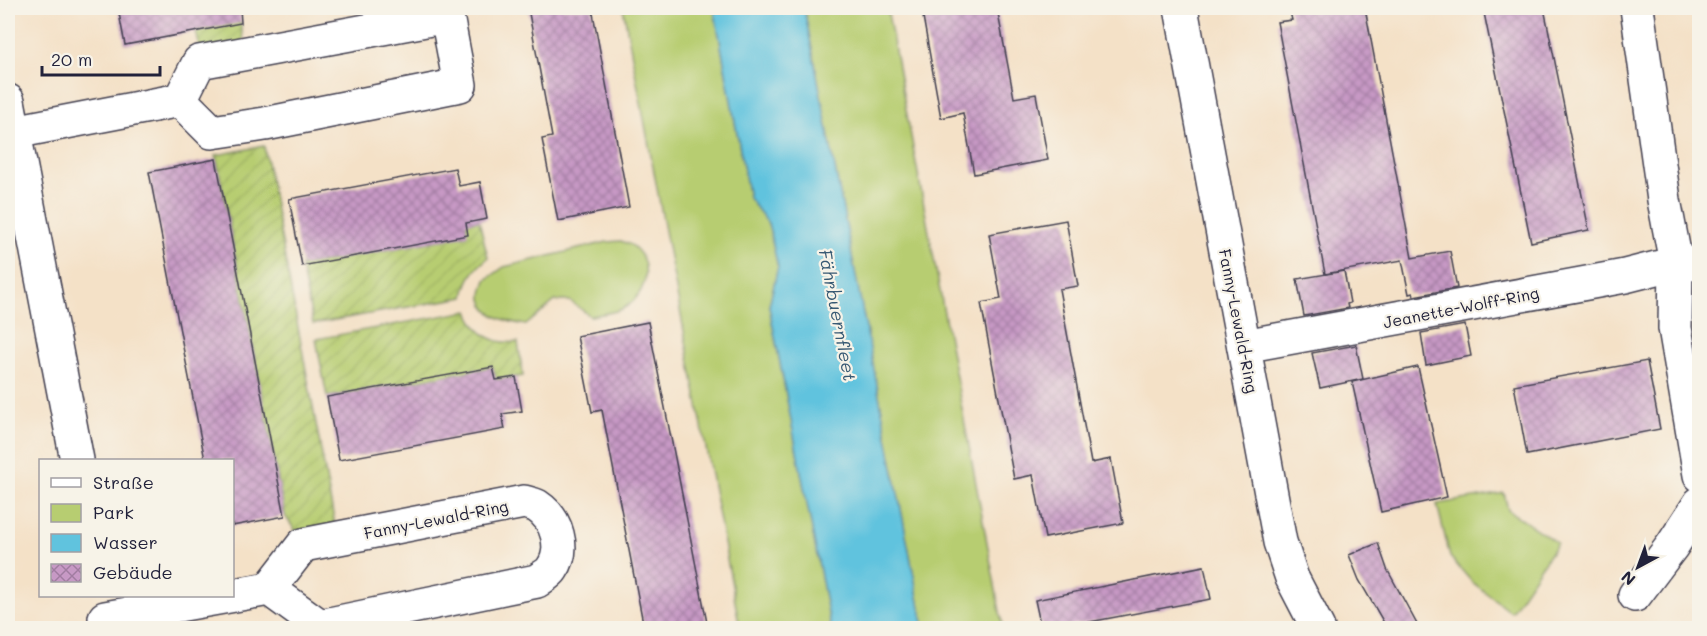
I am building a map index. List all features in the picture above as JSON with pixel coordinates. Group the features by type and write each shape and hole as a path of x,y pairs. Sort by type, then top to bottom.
{"street":[{"name":"Fanny-Lewald-Ring","path":"1180,8 1280,542 1292,578 1318,628"},
{"path":"1637,8 1664,200 1688,264 1675,328 1700,475"},
{"path":"447,16 460,85 265,124 212,132 180,100 199,62 447,16"},
{"path":"77,459 10,116 180,100"},
{"name":"Jeanette-Wolff-Ring","path":"1244,346 1688,264"},
{"name":"Fanny-Lewald-Ring","path":"524,502 537,506 556,528 559,555 552,571 537,581 320,626 269,589 303,545 524,502"},
{"path":"1635,595 1672,546 1700,503"},
{"path":"234,594 269,589"},
{"path":"104,614 216,597"}],"green space":[{"path":"192,8 238,8 244,42 200,52"},
{"path":"623,8 714,8 749,198 768,223 778,267 769,306 831,628 740,628"},
{"path":"804,8 887,8 1003,628 924,628"},
{"path":"264,146 335,525 297,533 285,516 216,155"},
{"path":"479,220 488,258 472,275 464,297 313,324 301,266 467,235 466,223"},
{"path":"621,241 633,246 640,254 645,272 637,297 622,309 590,316 570,301 555,301 526,325 493,315 484,305 482,294 486,280 504,267 607,242"},
{"path":"468,311 476,326 487,336 501,342 518,342 523,376 496,380 493,367 327,397 316,339"},
{"path":"1504,493 1508,510 1557,543 1511,612 1472,582 1450,557 1437,504"}],"water":[{"name":"Fährbuernfleet","path":"714,8 804,8 924,628 831,628 769,306 778,267 768,223 749,198"}],"building":[{"path":"118,8 240,8 241,23 125,45"},
{"path":"528,8 592,8 629,207 558,221 542,139 552,137"},
{"path":"941,8 997,8 1014,98 1036,94 1048,160 974,174 963,113 941,118 922,11"},
{"path":"1289,8 1365,8 1412,258 1450,251 1457,288 1414,296 1413,293 1409,294 1402,260 1325,274 1277,22 1292,20"},
{"path":"1483,8 1544,8 1589,230 1531,242"},
{"path":"216,159 285,516 234,526 234,459 205,459 149,172"},
{"path":"455,168 459,186 480,182 487,219 466,223 468,235 302,266 289,199"},
{"path":"1066,220 1078,286 1059,289 1091,463 1111,459 1123,523 1045,538 1033,475 1014,479 981,303 1001,299 989,234"},
{"path":"1344,271 1350,303 1347,304 1348,308 1304,316 1297,279"},
{"path":"648,322 708,628 644,628 602,410 592,412 577,336"},
{"path":"1465,325 1471,356 1426,365 1421,333"},
{"path":"1356,345 1363,379 1320,388 1312,353"},
{"path":"1647,361 1660,429 1527,455 1514,385"},
{"path":"493,367 496,380 516,377 522,411 502,414 505,429 339,460 327,397"},
{"path":"1418,367 1447,497 1381,512 1352,382"},
{"path":"1378,543 1387,569 1419,628 1387,628 1359,580 1349,555"},
{"path":"1204,566 1211,599 1058,628 1041,628 1035,600"}]}
